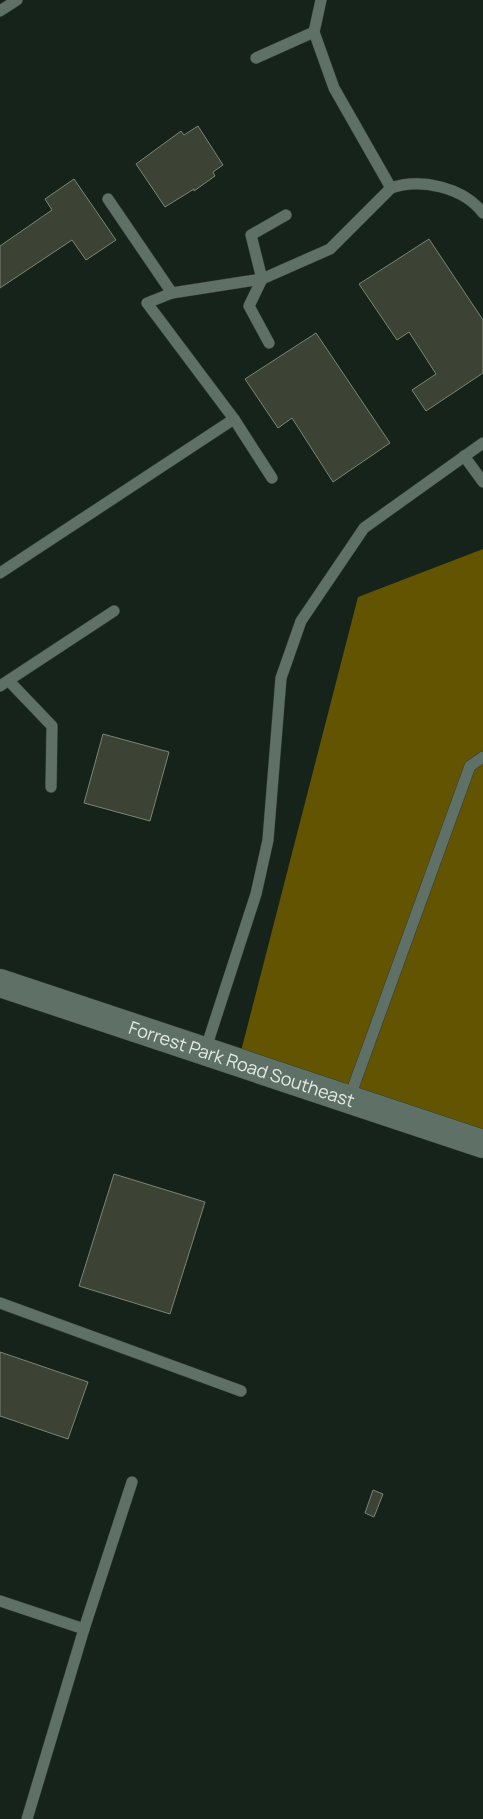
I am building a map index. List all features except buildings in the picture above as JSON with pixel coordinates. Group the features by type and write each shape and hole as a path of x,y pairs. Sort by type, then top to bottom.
{"street":[{"name":"Forrest Park Road Southeast","path":"0,983 483,1144"}],"lane":[{"path":"0,11 17,0"},
{"path":"321,0 314,32 334,88 391,188"},
{"path":"256,58 314,32"},
{"path":"272,478 234,419 147,303 172,293 262,279 330,249 391,188 407,182 457,190 483,213"},
{"path":"108,198 172,293"},
{"path":"269,343 249,306 262,279 251,235 286,215"},
{"path":"0,573 234,419"},
{"path":"205,1051 260,876 268,840 281,678 301,621 364,528 483,443"},
{"path":"464,456 483,482"},
{"path":"50,787 52,726 4,683 114,611"},
{"path":"350,1099 470,766 483,756"},
{"path":"0,1303 241,1391"},
{"path":"27,1819 84,1629 132,1482"},
{"path":"0,1601 84,1629"}],"shaded area":[{"path":"483,549 483,1151 240,1055 358,597"}]}
